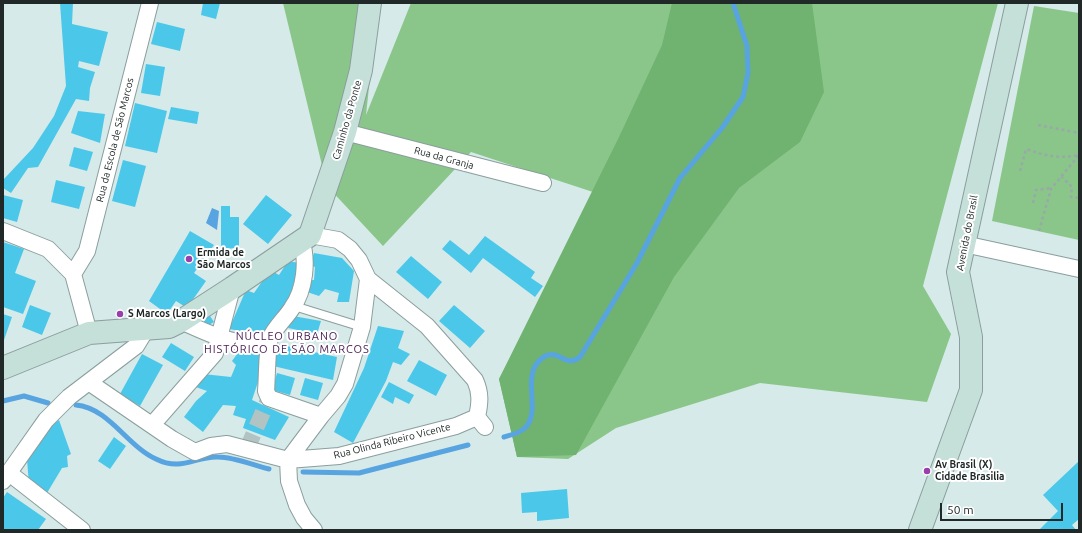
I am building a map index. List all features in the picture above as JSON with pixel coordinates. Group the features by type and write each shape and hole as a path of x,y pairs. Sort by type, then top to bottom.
{"street":[{"name":"Rua da Escola de São Marcos","path":"73,274 87,251 150,3"},
{"name":"Caminho da Ponte","path":"305,237 345,132 361,70 370,3"},
{"name":"Avenida do Brasil","path":"920,530 971,390 971,337 958,272 1017,3"},
{"name":"Rua da Granja","path":"345,132 543,183"},
{"path":"3,231 48,249 73,274 89,333"},
{"path":"181,321 219,338 261,343 270,339 294,306 305,267 305,237"},
{"path":"5,362 89,333 169,326 181,321 232,288 305,237 338,240 350,249 359,260 368,279 362,327 345,384 338,396 288,460 289,481 297,505 304,518 314,530"},
{"path":"964,244 1079,269"},
{"name":"Rua Olinda Ribeiro Vicente","path":"90,383 195,452 211,446 227,444 288,460 339,456 456,426 481,422 480,389 475,380 427,326 368,279"},
{"path":"152,425 215,353 232,288"},
{"path":"82,530 6,477 46,420 69,397 90,383 136,346 147,328"},
{"path":"270,339 266,391 269,398 321,416"}],"lane":[{"path":"294,306 362,327"}],"path":[{"path":"1038,125 1079,133"},
{"path":"1020,171 1026,149 1046,156 1063,158 1079,155"},
{"path":"1039,231 1053,187 1079,155"},
{"path":"1062,176 1072,187 1071,197 1079,198"},
{"path":"1033,202 1036,190 1053,187"}],"green space":[{"path":"283,3 378,3 366,115 411,3 998,3 923,286 951,334 927,402 760,383 616,428 568,459 517,457 499,379 596,193 471,152 383,246 327,186"},
{"path":"672,3 812,3 824,92 800,142 739,188 674,277 576,455 517,457 499,379 619,137 662,45"},
{"path":"1034,6 1079,13 1079,240 992,221"}],"water":[{"path":"212,208 219,211 217,230 206,223"}],"building":[{"path":"60,3 73,3 72,24 108,32 99,66 79,61 78,67 95,72 90,88 89,101 76,99 38,167 28,168 11,193 3,188 3,180 33,148 54,116 66,86"},
{"path":"203,3 220,3 216,19 201,15"},
{"path":"157,22 185,29 180,51 151,44"},
{"path":"146,64 165,67 160,96 141,93"},
{"path":"135,103 167,111 157,153 125,146"},
{"path":"171,107 199,112 197,124 168,119"},
{"path":"78,111 105,114 100,143 71,133"},
{"path":"74,147 93,152 87,171 69,166"},
{"path":"123,160 146,166 135,207 112,201"},
{"path":"56,180 85,187 79,209 51,202"},
{"path":"3,195 23,200 17,222 3,218"},
{"path":"266,195 292,215 268,244 243,224"},
{"path":"221,206 230,206 230,217 239,217 239,248 221,249"},
{"name":"Ermida de São Marcos","path":"190,231 214,245 194,273 206,281 187,308 176,301 167,314 149,301"},
{"path":"485,236 535,272 531,278 543,286 535,297 483,258 471,273 442,249 450,240 469,255"},
{"path":"3,242 24,249 15,273 36,281 23,314 3,307"},
{"path":"314,253 342,258 354,271 349,302 337,302 339,293 325,289 319,296 307,292 308,280 314,280 315,267 310,265"},
{"path":"411,256 442,282 428,299 396,272"},
{"path":"288,261 299,263 288,305 264,335 229,329 246,290 254,293 270,270 279,275"},
{"path":"30,305 51,313 42,335 22,327"},
{"path":"454,305 485,331 470,348 439,321"},
{"path":"3,314 12,317 4,340 3,340"},
{"path":"210,316 214,322 207,326 203,320"},
{"path":"293,316 321,321 317,334 288,328"},
{"path":"378,326 404,331 398,348 410,354 401,365 393,362 386,381 353,443 334,432 364,368"},
{"path":"171,343 194,357 185,371 162,357"},
{"path":"278,344 337,357 333,380 273,366"},
{"path":"243,346 264,352 261,373 252,400 289,417 275,440 243,428 246,419 233,415 236,406 223,405 203,432 184,417 196,401 207,391 193,386 203,374 231,377 236,365 232,361"},
{"path":"142,354 163,365 140,406 120,394"},
{"path":"419,360 447,375 436,396 407,381"},
{"path":"277,373 295,378 290,395 272,390"},
{"path":"305,378 323,383 318,400 300,395"},
{"path":"389,382 414,395 409,404 395,397 393,404 381,397"},
{"path":"59,420 71,454 67,456 68,467 62,468 47,493 29,485 27,459 43,432"},
{"path":"114,437 126,446 110,469 98,461"},
{"path":"1079,461 1079,519 1072,525 1076,530 1039,530 1058,511 1043,495"},
{"path":"567,489 569,518 537,521 537,512 522,513 521,493"},
{"path":"7,492 46,519 38,530 3,530 3,498"}],"waterway":[{"path":"504,437 521,431 526,427 530,420 532,412 532,376 534,368 539,361 545,356 551,355 556,355 569,361 580,357 637,263 680,178 722,128 743,97 748,73 747,46 733,3"},
{"path":"3,401 24,396 48,403"},
{"path":"76,405 88,408 98,413 108,420 136,446 165,463 181,464 210,457 224,457 269,469"},
{"path":"303,472 359,473 468,445"}],"tunnel":[{"path":"247,449 269,398"}],"place":[{"name":"Ermida de São Marcos","path":"189,259"},
{"name":"S Marcos (Largo)","path":"120,314"},
{"name":"Av Brasil (X) Cidade Brasilia","path":"927,471"}],"district":[{"name":"NÚCLEO URBANO HISTÓRICO DE SÃO MARCOS","path":"287,342"}]}
